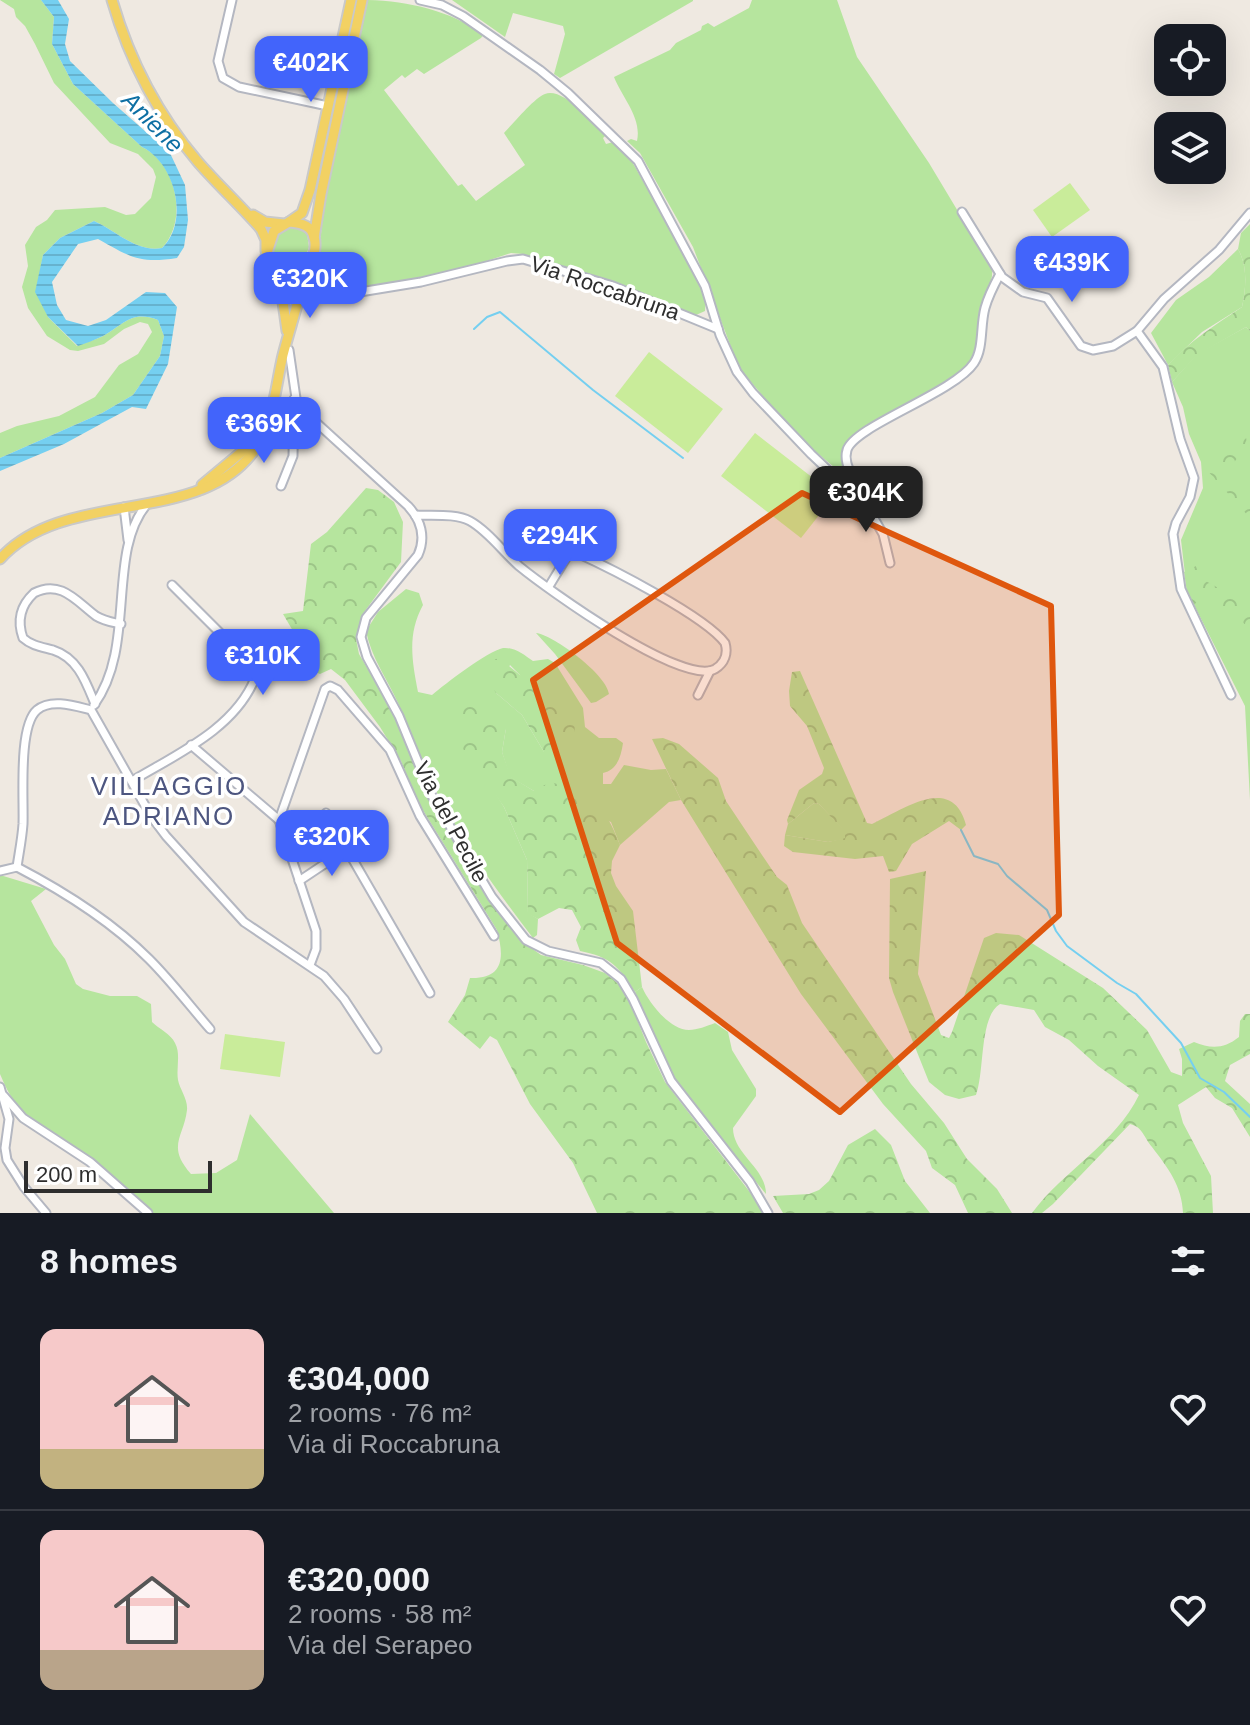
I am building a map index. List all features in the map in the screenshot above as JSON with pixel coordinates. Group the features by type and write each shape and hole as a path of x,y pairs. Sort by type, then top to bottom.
{"main road":[{"path":"112,0 141,76 165,116 198,162 262,231 266,266 279,281 282,295 286,344"},
{"path":"266,251 274,231 302,213 307,203 351,0"},
{"path":"0,559 21,541 52,525 196,489 225,478 250,456 266,430 286,344 312,256 321,194 362,0"},
{"path":"243,208 265,222 305,225 314,238"},
{"path":"279,281 293,283 305,273"}],"street":[{"path":"232,0 218,61 223,78 235,86 328,106"},
{"path":"420,0 442,2 552,80 638,161 705,286 733,365 747,387 811,454 858,497 879,525 890,563"},
{"path":"962,212 1000,274 1023,292 1047,298 1078,343 1085,348 1110,347 1137,331 1164,299 1219,250 1250,213"},
{"name":"Via Roccabruna","path":"301,292 390,288 523,259 617,288 718,329"},
{"path":"858,497 857,482 847,463 846,453 850,443 858,434 911,408 973,365 979,350 985,307 1000,274"},
{"path":"279,281 301,292"},
{"path":"1137,331 1163,367 1180,439 1193,475 1190,497 1173,534 1180,586 1231,695"},
{"path":"286,344 292,360 297,405 415,515 469,520 548,588 602,624 665,659 691,669 710,671"},
{"path":"281,486 292,460 295,393"},
{"path":"128,541 136,518 148,502"},
{"path":"93,707 105,685 121,624 128,541 124,507"},
{"name":"Via del Pecile","path":"415,515 422,532 420,551 366,618 360,634 367,657 397,711 428,787 492,897 526,940 548,951 601,963 621,979 671,1081 750,1182 768,1213"},
{"path":"548,588 569,554 574,553 661,598 721,637 726,645 725,658 710,671 698,695"},
{"path":"132,781 212,731 250,689 255,673 252,665 172,585"},
{"path":"121,624 100,618 69,594 54,589 34,593 21,611 20,624 23,638 74,662 93,707 163,832 235,913 260,935 310,965 340,993 377,1049"},
{"name":"Via del Pecile","path":"279,820 325,691 330,686 338,690 390,750 420,816 494,936"},
{"path":"17,867 22,830 26,736 32,717 39,708 53,704 93,707"},
{"path":"191,745 279,820 317,934 310,965"},
{"path":"326,813 430,993"},
{"path":"299,881 347,849"},
{"path":"0,871 17,867 72,897 138,948 210,1029"},
{"path":"0,1087 9,1119 5,1145 7,1160 46,1213"},
{"path":"4,1096 23,1118 90,1162 148,1213"}],"highlighted area":[{"path":"802,493 1051,606 1059,915 840,1112 617,943 533,680"}],"green space":[{"path":"0,0 41,0 54,17 52,44 73,84 154,155 170,179 177,208 175,223 162,248 135,244 94,221 60,238 43,255 40,272 48,317 77,346 103,336 129,320 149,317 158,320 164,336 160,356 133,395 102,413 0,458 0,433 59,416 95,397 119,365 138,354 152,332 148,324 140,322 104,344 78,351 70,350 47,336 28,308 22,287 28,266 25,245 36,227 55,210 105,207 126,215 135,214 151,198 156,177 153,169 138,154 110,143 54,83 14,9"},
{"path":"368,0 399,2 429,9 457,19 484,34 424,74 417,69 405,78 402,75 384,90 458,186 462,184 476,201 525,165 504,133 540,96 552,93 560,96 578,107 606,135 603,138 606,144 613,142 631,160 692,266 706,298 705,311 696,315 622,286 523,254 511,253 459,270 364,289 312,288 309,281 320,249 323,204"},
{"path":"452,0 693,1 560,78 554,74 565,34 563,26 513,13 505,37"},
{"path":"752,0 837,0 857,57 929,163 992,268 992,278 982,304 976,350 970,362 942,383 851,439 845,448 845,456 853,483 797,436 739,368 693,247 640,153 627,141 637,141 637,124 614,77 670,50 676,43 701,30 702,26 708,23 714,27 749,8"},
{"path":"1070,183 1090,210 1052,237 1033,210"},
{"path":"1250,224 1250,331 1246,327 1197,355 1172,382 1168,365 1176,356 1242,307 1245,278 1238,249 1241,233"},
{"path":"289,226 307,234 309,247 301,270 287,279 276,275 271,255 274,241"},
{"path":"1238,249 1245,278 1242,307 1202,332 1168,365 1151,333 1176,300 1209,277"},
{"path":"1246,327 1250,331 1250,800 1245,706 1187,591 1181,540 1203,488 1201,462 1172,382 1197,354"},
{"path":"649,352 723,409 688,453 615,396"},
{"path":"755,433 835,495 801,538 721,476"},
{"path":"1246,436 1247,447 1229,468 1250,491 1250,518 1206,469 1215,456"},
{"path":"366,488 378,490 394,502 403,522 401,562 362,615 356,639 359,654 397,718 421,785 500,915 523,942 541,955 605,973 625,989 665,1082 766,1213 597,1213 573,1163 530,1104 497,1040 490,1036 480,1049 448,1022 465,995 470,978 490,975 496,970 501,957 497,930 416,799 401,761 380,727 345,680 331,669 320,674 308,669 303,648 283,614 303,611 311,544 327,532"},
{"path":"1196,566 1202,579 1233,596 1243,592 1250,596 1250,631 1242,621 1202,599 1193,605 1184,572"},
{"path":"406,589 419,593 423,605 415,626 412,648 418,692 432,695 477,661 503,648 515,650 533,661 548,659 555,663 583,708 585,727 599,738 616,738 623,743 618,762 603,773 603,784 611,784 624,765 651,770 666,769 681,800 669,802 620,845 611,822 534,791 510,777 502,752 506,728 487,780 504,807 527,860 528,913 538,919 537,935 533,938 476,860 433,784 368,641 366,631 378,612","holes":["510,665 520,675 544,752 522,715 496,693"]},
{"path":"536,633 555,641 590,667 609,694 591,703"},
{"path":"499,658 520,675 541,683 574,720 576,746 563,756 544,752 522,715 496,693 484,674 488,662"},
{"path":"800,671 867,823 872,824 912,804 938,798 950,801 959,809 966,825 961,830 949,821 912,844 896,871 889,872 883,856 855,859 793,852 784,846 785,835 828,842 845,838 845,832 819,804 814,803 788,824 799,790 822,774 824,768 807,726 790,706 792,672"},
{"path":"473,695 496,704 506,728 502,752 511,777 534,791 550,782 576,791 595,803 608,820 620,845 612,861 611,873 633,911 642,987 635,992 613,964 580,951 576,940 581,927 572,910 559,908 538,919 528,914 527,860 504,807 459,743 455,709"},
{"path":"663,738 679,744 718,778 726,801 777,877 787,885 802,923 911,1084 944,1123 967,1159 997,1189 1012,1213 968,1213 955,1185 932,1168 926,1151 883,1104 801,994 681,800 652,739"},
{"path":"814,803 819,804 846,832 845,839 828,842 785,835 788,824"},
{"path":"926,871 918,974 941,1035 949,1038 984,938 996,933 1019,935 1103,988 1147,1030 1171,1072 1182,1076 1179,1049 1194,1042 1212,1047 1228,1044 1239,1037 1240,1021 1245,1014 1250,1014 1250,1054 1230,1065 1225,1081 1250,1104 1250,1137 1232,1108 1215,1098 1206,1087 1178,1105 1183,1123 1211,1176 1213,1213 1183,1213 1180,1194 1169,1170 1141,1130 1130,1124 1053,1204 1042,1213 1032,1213 1117,1128 1139,1095 1098,1066 1069,1040 1045,1027 1034,1010 1000,1004 989,1020 976,1095 959,1099 945,1095 929,1082 889,978 890,879"},
{"path":"0,875 46,889 31,901 76,984 110,996 137,996 151,1004 152,1022 171,1037 177,1047 178,1080 187,1106 178,1149 191,1174 216,1173 237,1160 250,1114 334,1213 152,1213 97,1163 23,1112 0,1074"},
{"path":"642,987 655,1008 675,1026 692,1030 715,1023 728,1032 732,1050 756,1089 756,1096 733,1128 734,1137 761,1176 766,1194 674,1083 635,992"},
{"path":"225,1034 285,1042 280,1077 220,1069"},
{"path":"875,1129 891,1145 905,1181 930,1213 783,1213 773,1196 809,1194 819,1190 829,1181 848,1145"}],"water":[{"path":"41,0 58,0 69,19 65,44 70,61 170,153 185,185 188,220 184,247 177,258 136,258 98,239 78,244 52,282 57,305 66,320 88,326 106,320 146,292 165,293 177,307 168,364 146,409 132,407 64,444 0,471 0,458 102,413 133,395 160,356 164,336 158,320 141,317 78,346 48,317 35,292 43,255 60,238 94,221 135,244 162,248 171,237 177,208 175,193 163,166 73,84 52,44 54,17"}],"waterway":[{"path":"474,329 487,317 500,312 593,390 683,458"},
{"path":"961,830 974,856 998,864 1007,876 1047,910 1067,946 1136,994 1181,1043 1200,1078 1224,1092 1250,1117"}],"district":[{"name":"VILLAGGIO ADRIANO","path":"169,801"}],"water label":[{"name":"Aniene","path":"153,122"}]}
